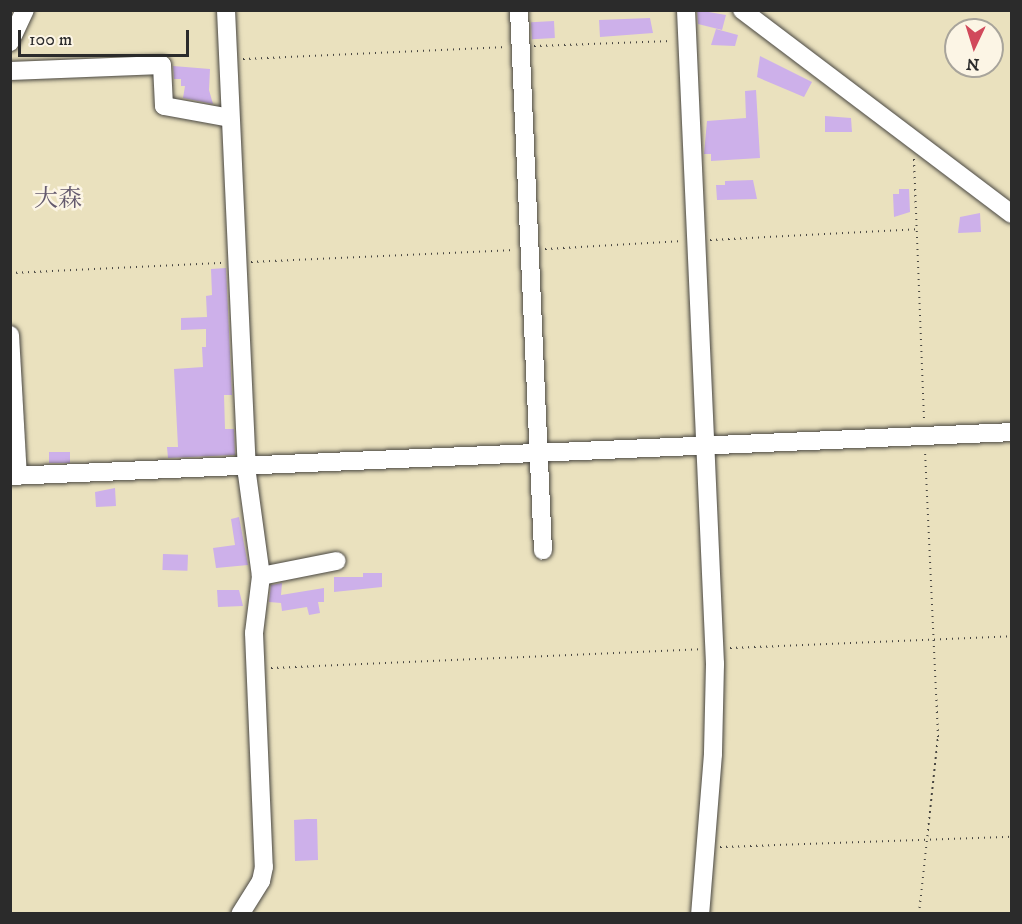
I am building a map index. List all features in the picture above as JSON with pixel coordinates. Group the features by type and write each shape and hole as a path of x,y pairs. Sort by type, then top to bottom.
{"street":[{"path":"10,42 26,10"},
{"path":"226,10 247,465 261,576 254,633 264,867 261,881 240,914"},
{"path":"519,10 543,550"},
{"path":"686,10 715,649 713,754 700,914"},
{"path":"742,10 1011,214"},
{"path":"10,71 162,65 164,106 230,118"},
{"path":"10,335 14,476 1011,432"},
{"path":"261,576 337,561"}],"path":[{"path":"228,59 687,40"},
{"path":"913,141 938,737 920,914"},
{"path":"10,273 529,250 917,229"},
{"path":"256,668 1011,636"},
{"path":"705,848 1011,837"}],"building":[{"path":"697,10 726,15 722,30 698,24"},
{"path":"650,18 653,33 600,37 599,20"},
{"path":"554,21 555,38 532,39 531,22"},
{"path":"716,29 738,35 735,46 711,45"},
{"path":"760,56 812,82 804,97 757,77"},
{"path":"173,66 210,69 209,90 213,104 183,98 185,86 181,86 181,79 174,79"},
{"path":"756,90 760,158 711,161 711,154 704,154 707,121 746,118 745,91"},
{"path":"825,116 851,118 852,132 825,132"},
{"path":"753,180 757,199 717,200 716,185 725,185 725,181"},
{"path":"899,189 909,189 910,212 894,217 893,194 899,194"},
{"path":"980,213 981,232 958,233 960,217"},
{"path":"226,268 232,395 224,395 225,429 234,429 235,455 168,458 167,447 178,447 174,369 203,367 202,347 206,347 206,329 181,330 181,318 207,317 206,296 212,295 211,269"},
{"path":"49,452 70,452 70,463 49,463"},
{"path":"115,488 116,506 96,507 95,492"},
{"path":"239,517 248,565 216,568 213,548 235,545 231,519"},
{"path":"163,554 188,555 187,571 162,570"},
{"path":"363,573 382,573 382,587 334,592 334,577 363,577"},
{"path":"282,583 281,595 324,588 324,602 318,602 320,613 309,615 307,607 282,611 281,603 269,602 271,585"},
{"path":"217,590 239,590 243,606 218,607"},
{"path":"317,819 318,860 295,861 294,820"}],"district":[{"name":"大森","path":"58,200"}]}
